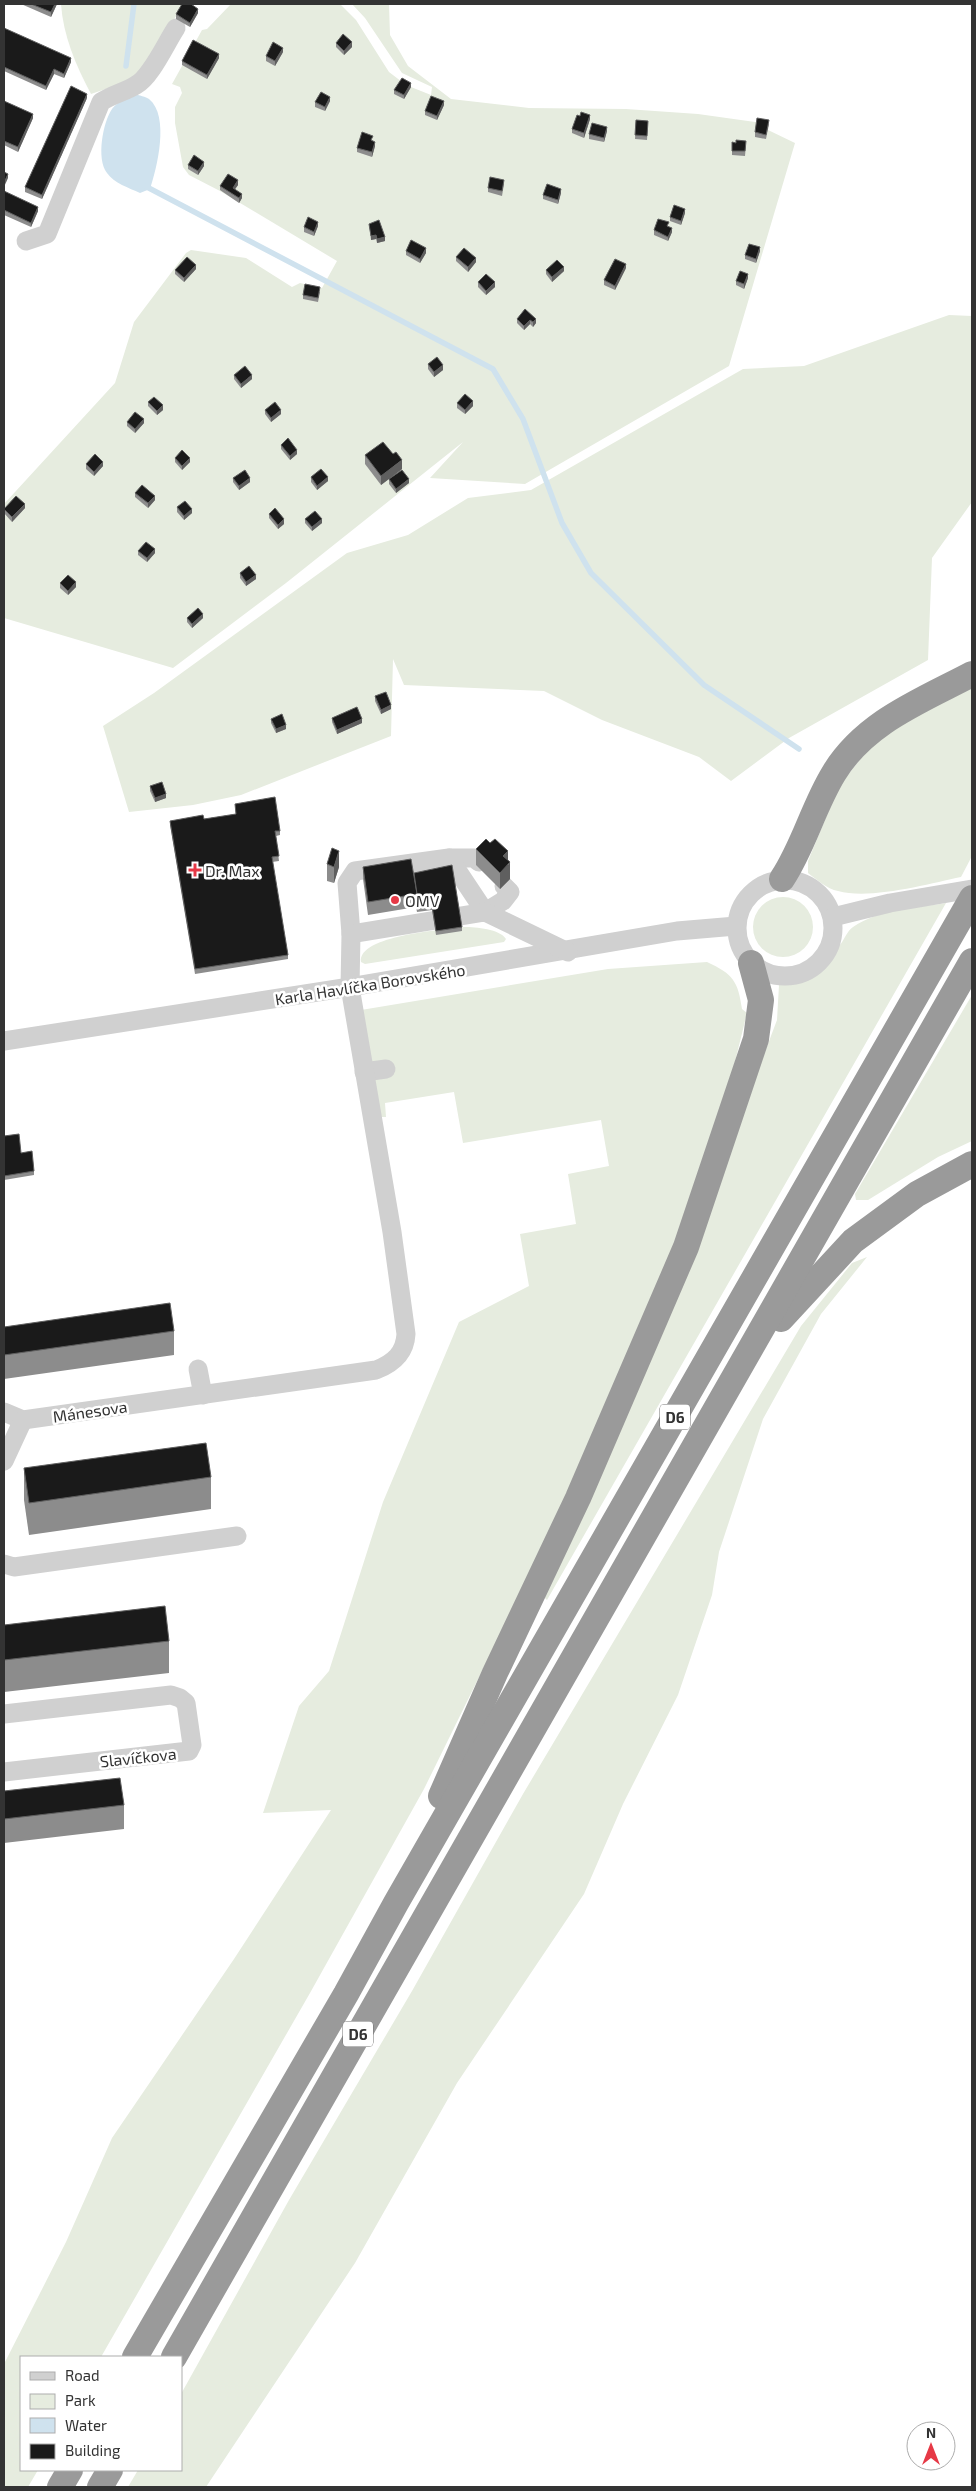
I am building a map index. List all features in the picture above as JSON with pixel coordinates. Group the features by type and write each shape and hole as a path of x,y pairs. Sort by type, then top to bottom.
{"highway":[{"path":"782,880 794,861 834,774 858,741 888,718 972,674"},
{"name":"D6","path":"137,2356 346,1994 396,1903 972,898"},
{"name":"D6","path":"175,2356 972,961"},
{"path":"396,1903 494,1673 578,1498 686,1248 756,1039 761,1000 751,963"},
{"path":"748,1355 853,1241 918,1194 972,1164"},
{"path":"60,2487 69,2471"},
{"path":"100,2487 109,2471"}],"street":[{"path":"26,241 47,234 101,102 113,94 137,85 145,78 176,28"},
{"path":"449,858 485,912 568,952"},
{"name":"Mánesova","path":"23,1420 376,1370 388,1365 400,1355 405,1344 406,1334 401,1294 350,987 351,934 347,883 355,871 449,858 474,858 479,862"},
{"path":"782,880 798,882 814,889 822,896 833,917 832,942 827,953 809,970 785,977 773,975 751,963 740,946 736,926 740,908 750,894 765,884 782,880"},
{"path":"351,934 485,912 503,901 510,892 504,886"},
{"path":"833,917 890,903 972,889"},
{"name":"Karla Havlíčka Borovského","path":"4,1040 350,987 568,952 677,932 736,926"},
{"path":"364,1072 386,1069"},
{"path":"198,1369 203,1395"},
{"path":"4,1412 23,1420 4,1461"},
{"path":"4,1564 14,1567 237,1536"},
{"name":"Slavíčkova","path":"4,1714 170,1695 180,1698 186,1704 192,1745 189,1751 4,1772"}],"green space":[{"path":"61,4 184,4 135,79 91,94 71,50 64,27"},
{"path":"231,4 340,4 356,20 389,72 406,85 431,95 432,87 402,73 365,18 352,4 389,4 390,35 408,66 451,99 529,108 626,109 698,114 769,124 768,130 795,143 729,366 525,484 430,478 463,442 286,583 173,668 4,618 4,504 115,383 134,322 186,253 191,250 246,258 292,287 300,283 322,288 337,261 220,191 189,175 183,167 175,123 175,107 182,93 180,87 172,84 202,30 207,29"},
{"path":"949,315 972,316 972,502 932,558 928,660 789,738 731,781 699,757 602,720 544,691 404,685 393,659 391,736 241,795 193,805 129,812 103,726 154,693 347,553 408,535 468,498 531,490 743,369 804,366"},
{"path":"972,685 972,856 961,877 916,887 866,894 838,891 822,884 808,873 808,861 839,786 882,732"},
{"path":"777,897 789,897 800,902 808,910 813,921 811,939 800,952 789,957 777,957 766,952 758,944 753,933 753,921 758,910 766,902"},
{"path":"946,903 547,1600 542,1595 661,1328 777,1020 779,985 799,983 815,975 828,962 849,931 863,921 898,910"},
{"path":"464,927 493,931 506,939 504,942 365,964 361,962 364,953 373,946 387,940 422,932"},
{"path":"707,962 723,970 733,980 742,1009 747,1013 731,1078 658,1291 597,1434 424,1789 310,1993 102,2356 20,2356 20,2471 37,2471 28,2487 4,2487 4,2364 66,2242 112,2138 234,1959 331,1810 263,1813 299,1706 329,1671 383,1502 459,1322 529,1286 520,1234 576,1224 568,1174 609,1166 601,1120 463,1143 454,1092 385,1103 386,1117 380,1117 374,1079 393,1074 391,1061 371,1062 361,1010 608,969"},
{"path":"972,995 972,1141 938,1157 868,1200 856,1200 855,1194"},
{"path":"867,1257 821,1314 763,1419 719,1552 712,1595 678,1695 623,1804 584,1894 457,2083 355,2263 206,2487 128,2487 137,2471 182,2471 182,2392 289,2200 412,1991 523,1794 801,1326 852,1263"}],"water":[{"path":"134,94 149,99 155,107 159,117 160,129 156,168 150,189 140,193 110,177 104,167 101,150 106,123 112,109 122,100"}],"building":[{"path":"31,4 55,4 51,12"},
{"path":"182,4 191,4 198,9 190,23 176,14"},
{"path":"4,28 71,58 64,74 54,69 46,86 4,67"},
{"path":"343,34 352,42 344,51 336,43"},
{"path":"193,40 219,54 207,75 182,61"},
{"path":"273,42 283,48 275,61 266,56"},
{"path":"402,78 411,83 404,95 394,90"},
{"path":"71,86 87,94 42,195 25,187"},
{"path":"321,92 330,97 325,107 315,102"},
{"path":"431,96 444,101 437,116 425,111"},
{"path":"4,101 33,114 18,147 4,141"},
{"path":"581,112 590,115 584,133 572,129 577,115 580,116"},
{"path":"757,118 769,120 766,135 755,132"},
{"path":"636,120 648,121 647,136 635,135"},
{"path":"592,123 607,127 604,138 589,134"},
{"path":"362,132 373,136 371,140 375,142 372,152 357,148"},
{"path":"736,140 746,141 745,151 732,151 732,142 736,143"},
{"path":"194,155 204,162 198,171 188,165"},
{"path":"4,172 8,174 4,183"},
{"path":"228,174 238,180 233,188 242,194 239,198 220,186"},
{"path":"490,177 504,180 502,191 488,188"},
{"path":"547,184 561,189 558,200 543,195"},
{"path":"4,191 38,207 31,223 4,210"},
{"path":"674,205 685,209 681,221 670,217"},
{"path":"308,217 318,222 314,232 304,227"},
{"path":"658,219 669,222 667,226 672,228 668,237 654,230"},
{"path":"379,220 385,237 377,239 376,235 371,236 369,224"},
{"path":"411,240 426,248 420,259 406,251"},
{"path":"749,244 760,247 756,259 745,255"},
{"path":"464,248 476,258 468,267 456,257"},
{"path":"187,257 196,265 184,278 175,270"},
{"path":"615,259 626,264 615,286 604,280"},
{"path":"557,260 564,267 552,277 546,270"},
{"path":"740,271 748,274 744,284 736,281"},
{"path":"486,274 495,282 486,291 478,282"},
{"path":"305,284 320,287 318,298 303,295"},
{"path":"525,309 536,319 533,322 530,320 524,326 517,319"},
{"path":"437,357 443,365 434,372 428,364"},
{"path":"245,366 252,375 241,384 234,375"},
{"path":"465,394 473,401 465,410 457,403"},
{"path":"154,397 163,405 157,411 148,402"},
{"path":"275,402 281,410 271,418 265,410"},
{"path":"135,412 144,419 135,429 127,422"},
{"path":"288,438 297,450 290,456 281,445"},
{"path":"383,442 393,454 396,452 402,460 381,476 365,455"},
{"path":"182,450 190,458 182,466 175,458"},
{"path":"95,454 103,462 94,472 86,464"},
{"path":"321,469 328,477 317,486 311,477"},
{"path":"245,470 250,478 239,486 233,478"},
{"path":"402,470 409,479 396,489 389,479"},
{"path":"142,485 155,496 148,503 135,493"},
{"path":"16,496 25,504 12,517 4,509"},
{"path":"185,501 192,509 184,516 177,507"},
{"path":"275,508 284,519 278,525 269,514"},
{"path":"315,511 322,519 312,527 305,519"},
{"path":"146,542 155,549 147,558 138,551"},
{"path":"249,566 256,575 246,582 240,573"},
{"path":"68,575 76,582 68,591 60,583"},
{"path":"198,608 203,614 192,624 187,618"},
{"path":"386,692 391,705 381,710 375,696"},
{"path":"357,707 362,719 337,730 332,718"},
{"path":"282,714 286,725 276,729 271,719"},
{"path":"162,782 166,794 155,798 150,786"},
{"path":"275,797 280,831 275,831 279,856 272,857 288,955 195,969 170,821 203,815 204,819 236,814 235,804"},
{"path":"486,839 490,843 495,839 508,851 503,856 510,862 500,873 476,849"},
{"path":"332,848 339,851 334,867 327,864"},
{"path":"411,859 417,894 368,902 363,867"},
{"path":"452,865 462,927 436,931 432,906 417,908 414,873"},
{"path":"19,1134 21,1153 32,1151 34,1171 4,1176 4,1136"},
{"path":"170,1303 174,1331 4,1355 4,1327"},
{"path":"206,1443 211,1477 29,1503 24,1468"},
{"path":"165,1606 169,1641 4,1660 4,1625"},
{"path":"120,1778 124,1805 4,1819 4,1791"}],"waterway":[{"path":"126,66 134,4"},
{"path":"145,186 493,369 523,419 562,523 591,573 704,685 799,749"}],"place":[{"name":"Dr. Max","path":"195,870"},
{"name":"OMV","path":"395,900"}]}
